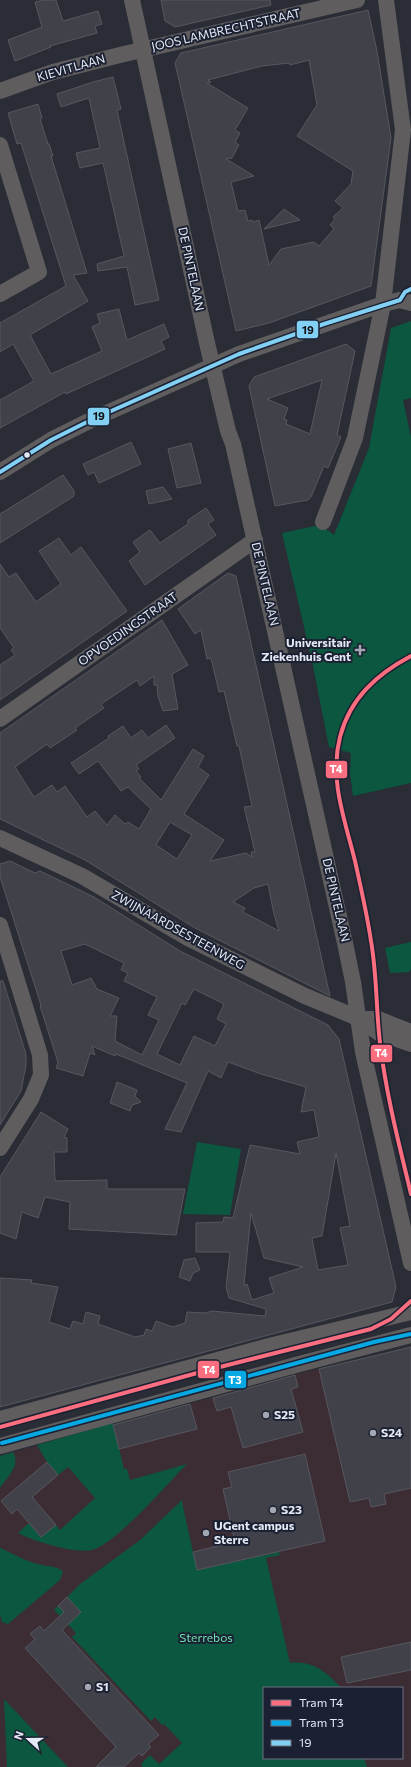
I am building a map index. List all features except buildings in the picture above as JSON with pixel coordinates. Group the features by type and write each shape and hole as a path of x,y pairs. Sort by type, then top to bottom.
{"street":[{"name":"DE PINTELAAN","path":"132,0 213,366 255,540 354,982 363,1052 411,1263"},
{"name":"JOOS LAMBRECHTSTRAAT","path":"143,50 357,0"},
{"path":"324,522 355,438 383,304 403,130 386,0"},
{"name":"KIEVITLAAN","path":"0,91 53,72 143,50"},
{"path":"0,145 39,272 0,294"},
{"path":"0,472 51,440 244,352 407,297"},
{"name":"OPVOEDINGSTRAAT","path":"0,718 255,540"},
{"name":"ZWIJNAARDSESTEENWEG","path":"0,838 82,876 188,938 305,996 358,1018 379,1033 411,1044"},
{"path":"0,925 40,1055 40,1075 31,1099 0,1148"},
{"name":"ZWIJNAARDSESTEENWEG","path":"358,1018 378,1019 411,1032"},
{"path":"0,1420 273,1345 411,1312"},
{"path":"0,1446 310,1361 411,1335"}],"shaded area":[{"name":"UGent campus Sterre","path":"410,1348 411,1767 0,1767 0,1456 305,1372"}],"green space":[{"name":"Universitair Ziekenhuis Gent","path":"411,321 411,398 403,400 411,437 411,783 353,796 350,773 351,753 329,747 312,661 282,533 315,526 326,529 334,535 369,448 391,328"},
{"path":"411,942 411,969 409,972 390,973 385,948"},
{"path":"197,1142 241,1149 230,1215 183,1214"},
{"path":"113,1423 124,1469 127,1469 130,1480 187,1464 114,1537 92,1550 85,1551 65,1548 34,1540 18,1533 29,1523 41,1537 56,1525 60,1530 95,1498 68,1467 58,1475 47,1462 37,1445"},
{"path":"13,1452 15,1457 15,1466 0,1488 0,1456"},
{"name":"Sterrebos","path":"183,1499 182,1502 197,1570 279,1552 280,1555 266,1558 290,1663 305,1663 312,1665 325,1672 340,1687 263,1687 263,1759 364,1759 367,1767 143,1767 141,1764 150,1755 159,1764 182,1743 164,1724 162,1725 155,1717 151,1721 72,1637 76,1633 54,1610 58,1606 72,1621 81,1612 67,1597 80,1584 140,1540"},
{"path":"0,1548 31,1562 57,1568 63,1572 60,1580 8,1624 2,1622 0,1614"},
{"path":"4,1699 68,1767 7,1767"}],"tram line":[{"name":"T4","path":"411,656 376,679 358,699 351,710 340,737 336,769 340,800 364,901 373,954 380,1043 386,1081 393,1119 411,1194"},
{"name":"T4","path":"0,1427 208,1370 371,1329 391,1319 411,1301"},
{"name":"T3","path":"2,1443 374,1342 411,1334"}],"transit line":[{"name":"19","path":"0,472 51,440 91,420 239,354 324,324 400,300 405,292 411,289"}],"place":[{"name":"Universitair Ziekenhuis Gent","path":"360,650"},
{"name":"S25","path":"266,1415"},
{"name":"S24","path":"373,1433"},
{"name":"S23","path":"273,1510"},
{"name":"UGent campus Sterre","path":"206,1533"},
{"name":"S1","path":"88,1687"}]}
